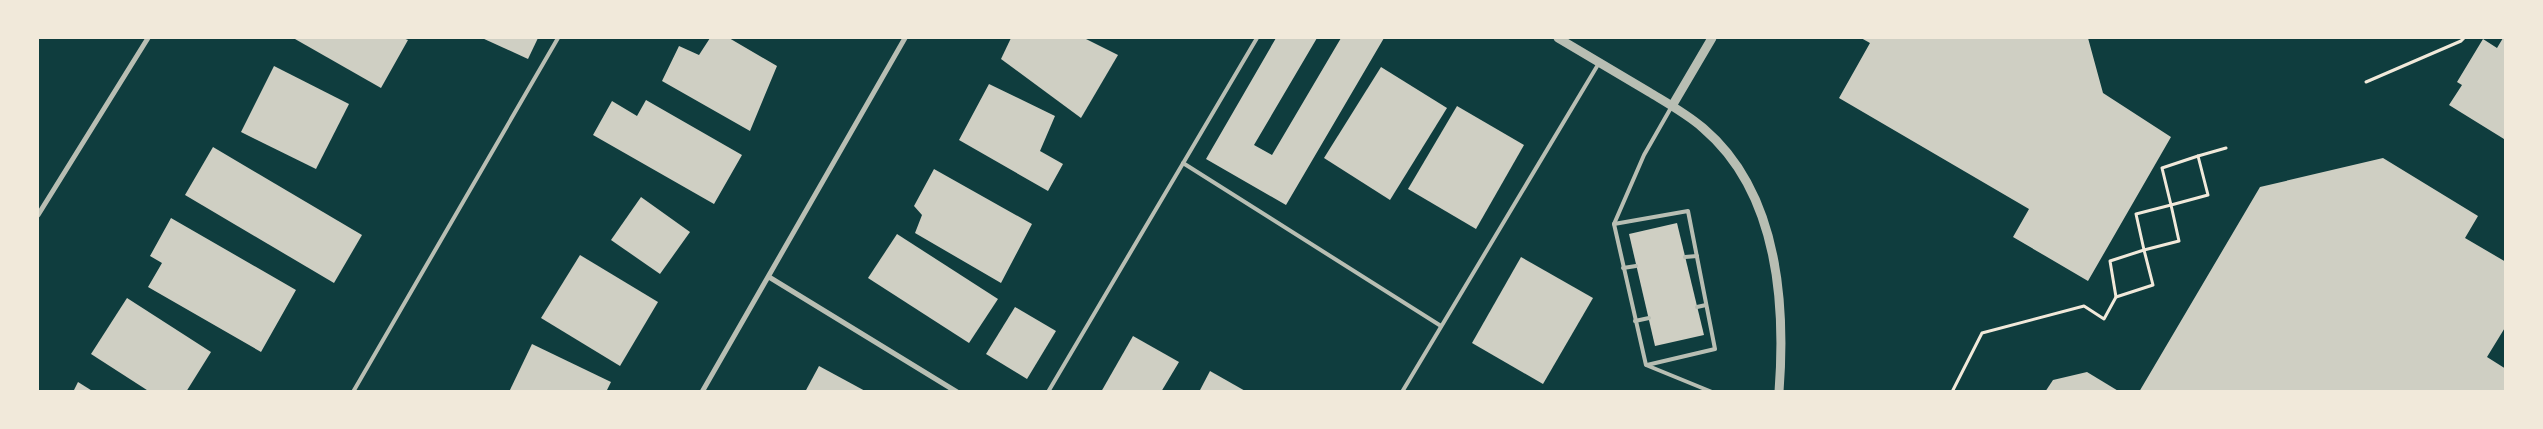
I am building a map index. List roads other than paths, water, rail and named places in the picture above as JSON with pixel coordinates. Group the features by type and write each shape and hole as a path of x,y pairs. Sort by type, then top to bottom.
{"street":[{"path":"38,216 148,38"},
{"path":"702,392 904,38"},
{"path":"1558,38 1672,106 1702,127 1729,154 1745,176 1767,234 1779,304 1781,338 1779,392"},
{"path":"1672,106 1712,38"},
{"path":"769,277 957,392"}],"lane":[{"path":"352,392 558,38"},
{"path":"1048,392 1257,38"},
{"path":"1402,392 1600,63"},
{"path":"1646,365 1614,224 1644,155 1672,106"},
{"path":"1183,163 1441,326"},
{"path":"1614,224 1688,211 1715,349 1646,365"},
{"path":"1685,257 1697,256"},
{"path":"1623,268 1636,266"},
{"path":"1697,307 1706,305"},
{"path":"1635,322 1649,318"},
{"path":"1646,365 1712,392"}]}
